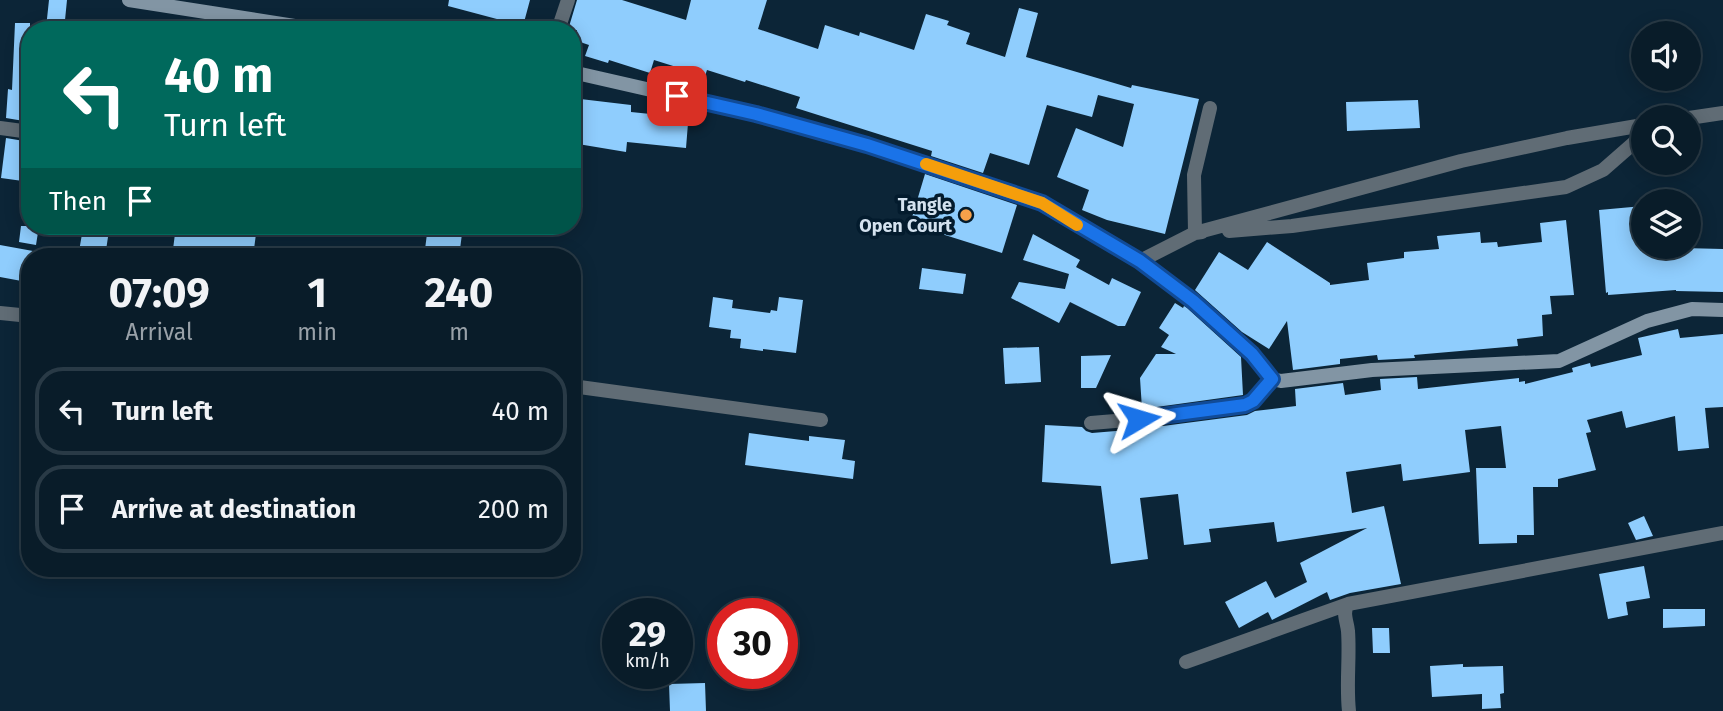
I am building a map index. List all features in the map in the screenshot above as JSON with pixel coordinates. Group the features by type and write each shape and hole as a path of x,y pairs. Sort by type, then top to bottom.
{"street":[{"path":"129,0 263,21"},
{"path":"561,21 568,0"},
{"path":"581,74 756,114 867,145 1042,203 1140,261 1193,301 1252,354 1272,379 1281,382 1372,370 1559,361 1647,321 1692,309 1723,310"},
{"path":"1195,233 1194,175 1210,108"},
{"path":"1701,116 1723,113"},
{"path":"1140,261 1195,233 1461,161 1631,127"},
{"path":"0,128 21,131"},
{"path":"1195,233 1292,226 1566,187 1603,170 1631,146"},
{"path":"0,313 21,315"},
{"path":"1091,424 1245,405 1253,401 1272,379"},
{"path":"581,387 821,420"},
{"path":"1186,662 1348,604 1723,533"},
{"path":"1348,604 1345,615 1349,644 1349,711"}],"building":[{"path":"49,0 67,0 65,21 47,21"},
{"path":"449,0 530,0 524,21 504,21 448,6"},
{"path":"577,0 622,0 686,20 691,0 767,0 758,29 818,49 825,25 859,36 860,32 914,50 926,14 949,21 947,25 970,33 966,44 1005,57 1019,8 1038,13 1026,57 1131,88 1132,85 1199,99 1165,234 1107,220 1082,210 1089,190 1057,177 1076,128 1123,147 1134,104 1098,95 1092,117 1047,105 1029,165 990,153 983,173 931,156 932,151 796,108 800,97 746,80 745,82 707,70 705,76 654,60 650,73 609,60 608,63 585,56 589,45 581,42 581,21 571,21"},
{"path":"15,23 21,23 21,120 6,118 8,89 12,90"},
{"path":"581,99 631,105 631,112 670,116 670,110 689,111 686,148 627,142 626,152 581,144"},
{"path":"1418,100 1420,128 1347,131 1346,102"},
{"path":"6,138 21,140 21,181 1,178"},
{"name":"Tangle Open Court","path":"925,174 1017,205 1002,253 910,224"},
{"path":"1631,207 1631,259 1701,259 1701,248 1723,249 1723,292 1676,290 1608,295 1599,210"},
{"path":"1566,220 1574,295 1550,296 1552,314 1542,315 1543,336 1517,339 1518,346 1414,355 1415,358 1378,360 1377,355 1340,359 1340,364 1293,370 1287,321 1269,349 1242,332 1195,290 1219,252 1248,270 1267,242 1330,285 1369,280 1367,263 1404,258 1404,252 1439,249 1437,236 1480,232 1481,243 1497,242 1498,247 1542,242 1540,223"},
{"path":"21,226 21,235 38,235 36,245 19,242"},
{"path":"1033,234 1080,260 1076,267 1109,285 1112,278 1141,292 1125,326 1118,326 1070,302 1059,323 1011,298 1019,282 1065,289 1069,274 1023,260"},
{"path":"82,235 108,237 106,248 80,248"},
{"path":"175,235 256,235 254,248 173,248"},
{"path":"427,235 462,235 460,248 425,248"},
{"path":"0,245 21,249 21,281 0,277"},
{"path":"922,268 966,274 963,294 919,289"},
{"path":"713,297 733,300 732,308 770,313 771,310 777,311 779,297 803,300 796,353 740,348 741,339 730,338 731,330 709,327"},
{"path":"1175,303 1187,308 1241,357 1243,395 1142,409 1140,378 1156,354 1176,354 1161,347 1169,335 1159,328"},
{"path":"1678,329 1680,338 1723,334 1723,407 1705,408 1709,448 1678,451 1675,416 1626,428 1622,411 1587,420 1591,432 1586,433 1596,470 1558,479 1558,487 1533,487 1534,535 1517,535 1517,543 1479,544 1476,468 1506,468 1501,426 1465,430 1470,472 1403,481 1401,464 1346,472 1352,513 1384,506 1401,584 1350,593 1330,600 1327,592 1272,620 1268,612 1239,628 1225,602 1266,581 1275,598 1307,582 1300,563 1367,528 1277,542 1274,522 1209,529 1211,542 1184,545 1178,494 1140,498 1148,559 1111,564 1101,486 1042,482 1045,425 1082,427 1092,433 1247,415 1255,411 1296,406 1295,389 1343,383 1345,395 1381,390 1380,379 1417,377 1418,389 1519,378 1519,382 1525,381 1525,384 1573,372 1572,368 1590,363 1591,367 1642,355 1638,338"},
{"path":"1039,347 1041,382 1005,384 1003,348"},
{"path":"1111,355 1096,388 1081,388 1081,356"},
{"path":"749,433 809,441 809,436 845,440 842,459 855,461 853,479 745,465"},
{"path":"1644,516 1653,536 1636,540 1628,523"},
{"path":"1644,566 1650,598 1626,602 1628,615 1608,619 1599,574"},
{"path":"1663,609 1705,609 1705,626 1663,628"},
{"path":"1372,628 1389,628 1390,653 1373,653"},
{"path":"1463,664 1463,667 1503,666 1504,693 1500,694 1501,708 1482,709 1482,694 1432,697 1430,666"},
{"path":"693,683 705,683 706,711 670,711 669,689 693,689"}],"slow traffic":[{"path":"926,164 1042,203 1077,225"}],"place":[{"name":"Tangle Open Court","path":"966,215"}],"route":[{"path":"677,96 756,114 867,145 1042,203 1140,261 1193,301 1252,354 1272,379 1253,401 1245,405 1139,419"}]}
